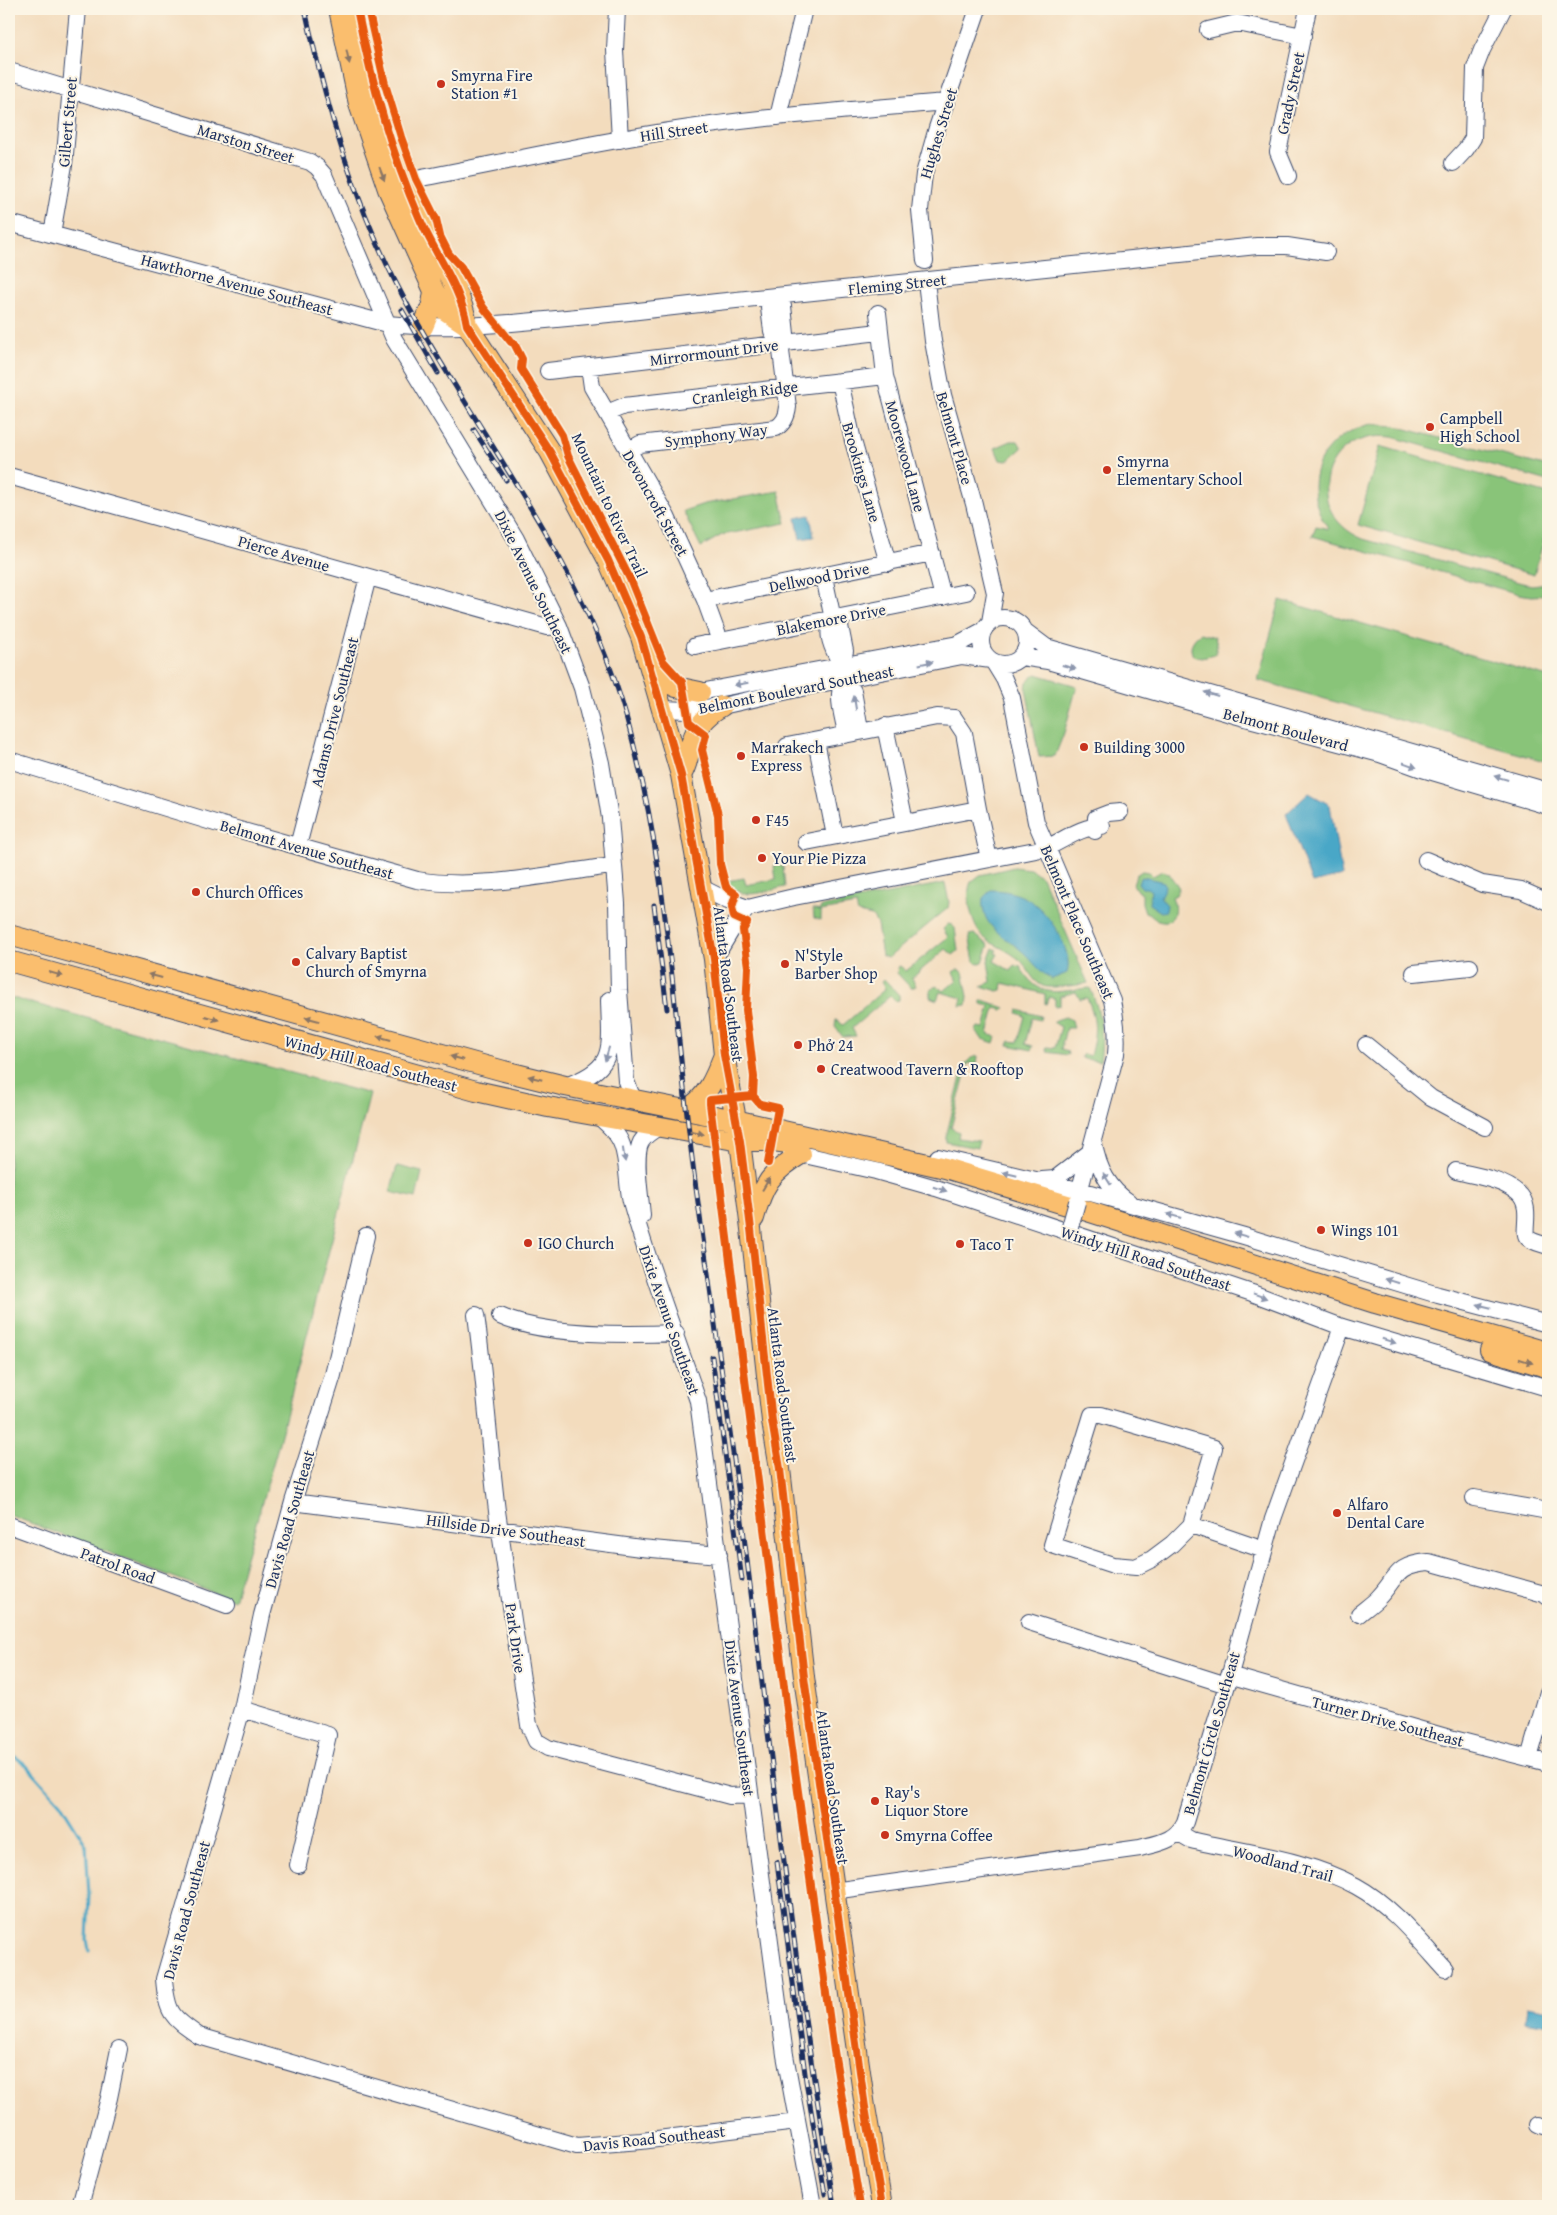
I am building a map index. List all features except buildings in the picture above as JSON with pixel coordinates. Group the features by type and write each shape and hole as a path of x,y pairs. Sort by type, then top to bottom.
{"main road":[{"name":"Atlanta Road Southeast","path":"339,9 353,79 373,148 394,203 434,290 446,311 467,325 550,452 594,532 621,588 641,637 681,775 714,959 724,1055 740,1141 804,1677 833,1891 882,2206"},
{"name":"Atlanta Road Southeast","path":"357,9 379,105 405,183 420,219 464,306 467,325"},
{"path":"423,327 432,305 434,290"},
{"path":"652,672 676,687 700,692"},
{"path":"681,775 687,766 695,731 707,716 722,706"},
{"name":"Windy Hill Road Southeast","path":"9,935 359,1032 565,1086 735,1120 945,1168 1087,1211 1375,1303 1545,1375"},
{"name":"Windy Hill Road Southeast","path":"9,961 441,1082 515,1100 740,1141 772,1141 823,1149 946,1178 1085,1220 1545,1375"},
{"path":"686,1110 698,1102 710,1089 724,1055"},
{"path":"752,1229 760,1195 768,1179 776,1170 801,1154"}],"street":[{"name":"Gilbert Street","path":"52,234 64,165 78,9"},
{"path":"616,9 615,50 620,140"},
{"path":"778,118 804,9"},
{"name":"Hughes Street","path":"925,261 921,226 921,193 929,154 978,9"},
{"name":"Grady Street","path":"1288,176 1278,152 1308,9"},
{"path":"1452,164 1473,138 1475,68 1503,9"},
{"path":"1208,30 1236,23 1303,36"},
{"name":"Marston Street","path":"9,71 314,164 324,175 386,324"},
{"name":"Hill Street","path":"405,183 416,179 672,130 946,102"},
{"name":"Hawthorne Avenue Southeast","path":"9,223 386,324 423,327 467,325"},
{"name":"Fleming Street","path":"467,325 495,325 633,313 717,302 1257,246 1287,246 1326,252"},
{"name":"Belmont Place","path":"926,281 942,395 974,504 995,593 1015,620"},
{"name":"Symphony Way","path":"628,451 640,444 776,428 781,425 788,415 780,344 786,334 783,306 774,297"},
{"name":"Moorewood Lane","path":"878,313 885,376 942,597"},
{"name":"Dixie Avenue Southeast","path":"386,324 401,354 506,519 559,626 582,688 601,763 610,818 617,903 620,1009 626,1082 636,1101"},
{"name":"Mirrormount Drive","path":"548,371 879,332"},
{"name":"Devoncroft Street","path":"589,366 592,387 667,517 705,600 720,641"},
{"name":"Cranleigh Ridge","path":"607,414 624,406 885,376"},
{"name":"Brookings Lane","path":"840,381 853,441 888,563"},
{"name":"Pierce Avenue","path":"9,476 547,627 559,626"},
{"name":"Dellwood Drive","path":"705,600 824,577 932,553"},
{"name":"Adams Drive Southeast","path":"298,846 368,577"},
{"path":"824,577 832,619 840,626 845,651 840,694 853,732"},
{"name":"Blakemore Drive","path":"695,646 966,592"},
{"name":"Belmont Place","path":"987,626 995,593"},
{"path":"1002,618 1015,620 1026,632 1027,646 1020,658 1006,664 992,660 983,649 981,643 987,626 1002,618"},
{"name":"Belmont Boulevard Southeast","path":"662,709 687,710 722,706 842,672 958,644 987,626"},
{"name":"Belmont Boulevard","path":"1026,632 1046,647 1548,791"},
{"name":"Belmont Boulevard Southeast","path":"662,709 684,697 700,692 962,656 992,660"},
{"name":"Belmont Boulevard","path":"1020,658 1048,661 1238,716 1380,754 1419,768 1548,806"},
{"name":"Belmont Place Southeast","path":"1012,698 1014,677 1020,658"},
{"name":"Belmont Place Southeast","path":"992,660 1006,682 1012,698 1034,814 1046,848 1112,1000 1118,1033 1116,1054 1070,1230"},
{"path":"787,746 937,717 954,718 964,734 989,859"},
{"path":"885,726 906,822"},
{"path":"816,741 835,836"},
{"name":"Belmont Avenue Southeast","path":"9,760 405,877 441,883 495,882 614,866"},
{"path":"806,842 978,809"},
{"path":"714,959 738,919 748,908 794,896 1046,848 1074,833 1079,839 1089,839 1092,838 1098,826 1096,818 1120,812"},
{"path":"1426,860 1482,884 1521,890 1548,902"},
{"name":"Dixie Avenue Southeast","path":"565,1086 583,1080 599,1070 608,1057 607,951 614,866"},
{"path":"702,888 728,901 748,908"},
{"path":"1414,973 1470,967"},
{"path":"1366,1045 1431,1098 1485,1127"},
{"name":"Dixie Avenue Southeast","path":"598,1116 615,1133 622,1145 631,1202 651,1268 676,1333 698,1401 749,1796 785,2055 813,2206"},
{"name":"Windy Hill Road Southeast","path":"735,1120 774,1124 873,1143 1040,1181 1078,1196 1136,1206 1244,1236 1438,1295 1548,1324"},
{"name":"Dixie Avenue Southeast","path":"642,1236 638,1152 642,1140 659,1127"},
{"name":"Windy Hill Road Southeast","path":"740,1141 876,1171 936,1188 1070,1230 1252,1293 1342,1327 1545,1375"},
{"path":"1040,1181 1055,1179 1092,1147 1104,1176 1117,1194 1136,1206"},
{"path":"1456,1171 1494,1181 1518,1193 1524,1202 1527,1213 1525,1234 1528,1238 1548,1246"},
{"name":"Davis Road Southeast","path":"366,1236 333,1375 293,1502 262,1615 242,1708 164,1979 166,2000 170,2013 199,2036 577,2146 641,2141 797,2122"},
{"name":"Park Drive","path":"476,1315 500,1529 529,1725 536,1741 548,1748 730,1796 749,1796"},
{"path":"500,1316 516,1323 568,1330 635,1335 676,1333"},
{"name":"Belmont Circle Southeast","path":"833,1891 1140,1848 1168,1840 1179,1833 1185,1822 1228,1680 1264,1550 1342,1327"},
{"path":"1092,1415 1100,1415 1214,1448 1191,1525 1172,1544 1136,1567 1113,1564 1052,1545 1092,1415"},
{"path":"1474,1498 1548,1511"},
{"name":"Hillside Drive Southeast","path":"293,1502 641,1548 718,1555"},
{"name":"Patrol Road","path":"9,1525 227,1605"},
{"path":"1191,1525 1264,1550"},
{"path":"1360,1614 1378,1598 1396,1574 1407,1566 1417,1563 1429,1562 1544,1594 1548,1597"},
{"name":"Turner Drive Southeast","path":"1029,1622 1228,1680 1548,1763"},
{"path":"1529,1758 1548,1692"},
{"path":"242,1708 328,1735 298,1865"},
{"name":"Woodland Trail","path":"1179,1833 1191,1840 1316,1870 1357,1886 1393,1915 1445,1969"},
{"path":"80,2206 109,2098 119,2049"}],"green space":[{"path":"1371,424 1395,426 1548,467 1548,481 1392,437 1368,438 1349,445 1336,458 1328,474 1326,492 1331,510 1343,526 1363,539 1522,583 1532,585 1548,583 1548,595 1531,596 1519,594 1312,536 1316,526 1329,529 1319,512 1315,496 1318,464 1326,451 1338,439 1353,430"},
{"path":"1011,441 1018,441 1022,448 1007,461 1000,460 995,448"},
{"path":"1380,446 1548,494 1548,525 1534,575 1358,525"},
{"path":"779,491 786,523 722,535 701,547 683,511 704,504"},
{"path":"1280,600 1548,677 1548,762 1258,680"},
{"path":"1201,633 1215,637 1217,646 1215,655 1202,658 1193,656 1192,643"},
{"path":"1036,674 1077,686 1064,733 1055,756 1039,757 1026,689 1027,682"},
{"path":"780,865 783,867 785,887 761,893 746,894 732,888 727,881 744,878 746,885 776,879 774,866"},
{"path":"1014,867 1030,869 1042,877 1088,983 1058,987 1043,986 1033,978 1020,960 988,941 978,930 973,921 970,908 969,892 971,882 980,875"},
{"path":"1142,871 1149,872 1153,876 1162,871 1169,873 1179,888 1176,895 1172,897 1175,911 1172,918 1164,921 1156,919 1145,912 1142,894 1137,891 1133,884 1136,875"},
{"path":"945,883 949,902 948,908 888,958 882,956 877,924 872,916 858,913 856,905 821,911 821,920 814,918 813,909 819,911 821,907"},
{"path":"948,924 955,928 958,951 953,955 946,949 912,978 916,986 911,988 897,973 898,967 900,966 906,971 948,937 943,929"},
{"path":"974,934 989,945 983,962 977,964 974,961 969,935"},
{"path":"993,948 997,950 995,953 998,954 994,961 1011,971 1015,965 1018,967 1019,965 1034,984 1041,989 1058,992 1090,988 1101,1024 1100,1061 1081,1057 1083,1054 1090,1056 1094,1033 1093,1013 1087,998 1080,999 1076,992 1060,996 1060,1005 1055,1006 1055,999 1049,997 1045,1004 1045,994 1003,983 1002,990 998,991 981,986 991,982 988,961"},
{"path":"958,969 963,972 968,996 967,1005 960,1006 962,998 940,992 937,1000 930,997 930,991 936,986 944,991 957,980 953,972"},
{"path":"884,979 899,995 899,1000 895,1001 890,996 852,1028 856,1036 843,1037 835,1027 836,1019 843,1025 885,989 881,982"},
{"path":"9,997 370,1094 277,1450 234,1600 9,1515"},
{"path":"983,1000 1005,1008 1003,1010 995,1008 988,1034 996,1037 994,1043 982,1039 976,1030 978,1027 984,1028 990,1006 981,1004"},
{"path":"1018,1010 1041,1016 1040,1020 1032,1018 1025,1044 1033,1046 1032,1050 1008,1045 1010,1041 1018,1042 1025,1016 1017,1013"},
{"path":"1065,1017 1072,1020 1074,1028 1066,1028 1061,1049 1067,1051 1068,1055 1047,1052 1047,1047 1055,1048 1061,1027 1053,1022"},
{"path":"978,1056 977,1064 968,1063 951,1128 959,1132 958,1138 979,1141 977,1148 946,1142 946,1137 964,1065 971,1058"},
{"path":"397,1166 422,1172 416,1198 390,1192"}],"water":[{"path":"810,515 814,537 800,539 796,518"},
{"path":"1309,793 1330,805 1342,876 1312,883 1286,814"},
{"path":"1140,878 1164,882 1165,887 1160,897 1167,905 1166,911 1161,912 1149,904 1151,891 1147,888 1142,888 1138,883"},
{"path":"991,890 1006,891 1020,895 1036,905 1044,913 1058,932 1063,943 1067,954 1067,973 1052,979 1047,976 1023,952 989,923 983,908 983,898"},
{"path":"1527,2007 1548,2011 1548,2025 1525,2021"}],"waterway":[{"path":"9,1752 25,1764 60,1803 86,1845 89,1895 87,1940 89,1951"}],"railway":[{"path":"305,9 335,126 360,202 375,239 411,311 559,557 585,608 608,661 626,716 640,773 652,831 669,947 695,1181 738,1489 788,1891 809,2048 834,2206"},
{"path":"402,310 438,373"},
{"path":"474,430 506,480"},
{"path":"654,905 667,1009"},
{"path":"712,1357 742,1580"},
{"path":"777,1862 806,2081 825,2194"}],"cycle path":[{"path":"357,9 382,115 419,217 459,297 467,325 550,452 608,560 641,637 681,775 714,959 724,1055 740,1141 804,1677 865,2107 882,2206"},
{"name":"Mountain to River Trail","path":"368,9 385,84 401,137 416,179 436,219 440,236 449,254 461,267 483,307 511,342 514,343 522,359 521,369 562,435 568,456 631,581 663,661 682,682 689,722 706,735 702,750 718,815 720,864 726,887 736,894 732,907 734,917 747,923 743,930 748,967 746,1010 754,1077 753,1096"},
{"path":"753,1096 710,1100 710,1104 791,1741 834,2051 860,2206"},
{"path":"753,1096 760,1104 778,1108 768,1163"}],"place":[{"name":"Smyrna Fire Station #1","path":"441,84"},
{"name":"Campbell High School","path":"1430,427"},
{"name":"Smyrna Elementary School","path":"1107,470"},
{"name":"Building 3000","path":"1084,747"},
{"name":"Marrakech Express","path":"741,756"},
{"name":"F45","path":"756,820"},
{"name":"Your Pie Pizza","path":"762,858"},
{"name":"Church Offices","path":"196,892"},
{"name":"Calvary Baptist Church of Smyrna","path":"296,962"},
{"name":"N'Style Barber Shop","path":"785,964"},
{"name":"Phở 24","path":"798,1045"},
{"name":"Creatwood Tavern & Rooftop","path":"821,1069"},
{"name":"Wings 101","path":"1321,1230"},
{"name":"IGO Church","path":"528,1243"},
{"name":"Taco T","path":"960,1244"},
{"name":"Alfaro Dental Care","path":"1337,1513"},
{"name":"Ray's Liquor Store","path":"875,1801"},
{"name":"Smyrna Coffee","path":"885,1835"}]}
